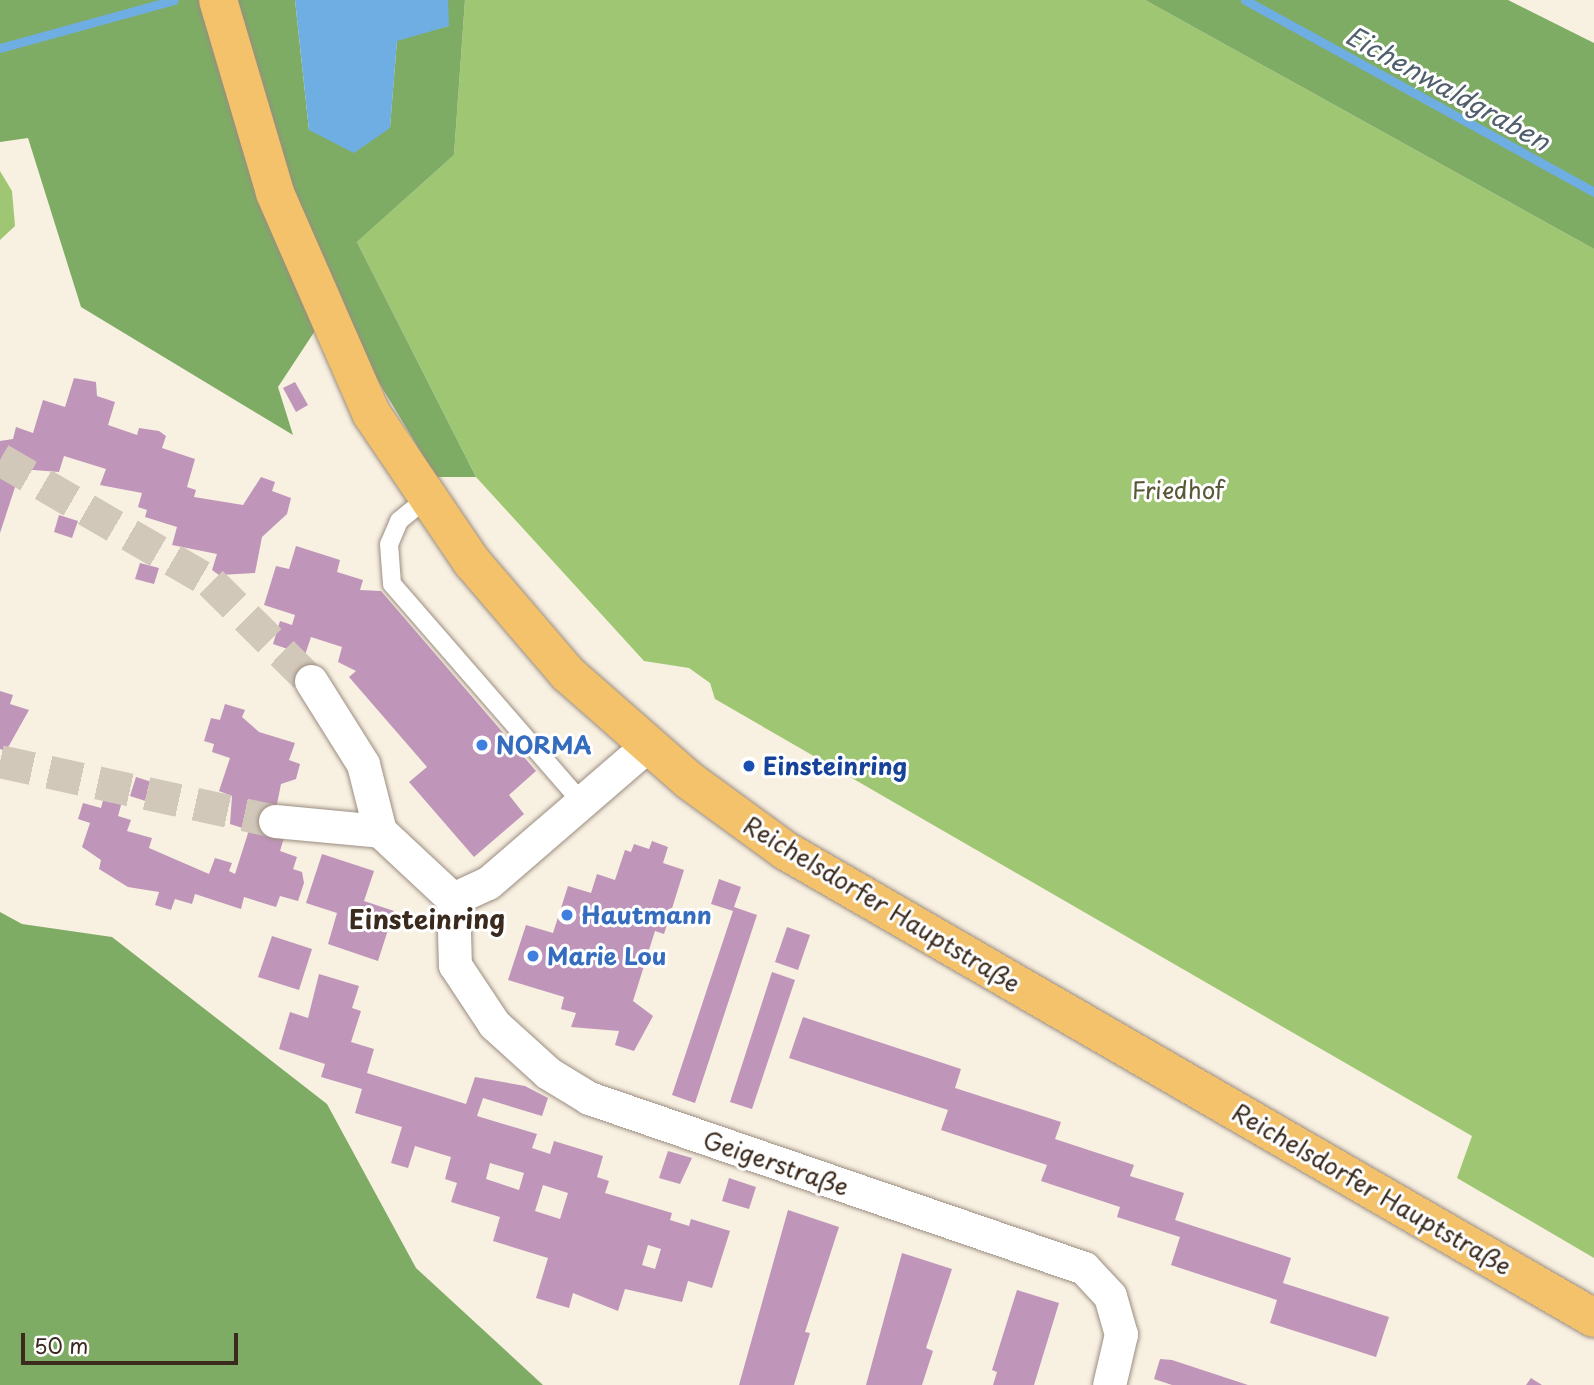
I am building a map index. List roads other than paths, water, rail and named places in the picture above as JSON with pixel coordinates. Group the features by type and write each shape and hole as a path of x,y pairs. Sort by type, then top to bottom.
{"main road":[{"name":"Reichelsdorfer Hauptstraße","path":"218,0 255,134 297,248 371,413 427,498 545,649 648,745 786,850 1594,1318"}],"street":[{"path":"311,681 363,764 380,831 453,899 488,883 583,804 648,745"},
{"path":"275,821 380,831"},
{"name":"Geigerstraße","path":"453,899 455,965 494,1024 548,1073 589,1098 1084,1268 1110,1296 1121,1334 1109,1385"}],"lane":[{"path":"427,498 399,521 388,544 392,584 583,804"}],"water":[{"path":"295,0 448,0 449,26 397,41 390,128 354,153 309,130"}],"waterway":[{"path":"0,48 174,0"},
{"name":"Eichenwaldgraben","path":"1245,0 1594,192"}],"tunnel":[{"path":"0,459 211,582 311,681"},
{"path":"0,761 275,821"}],"place":[{"name":"NORMA","path":"482,745"},
{"name":"Einsteinring","path":"749,766"},
{"name":"Hautmann","path":"567,915"},
{"name":"Marie Lou","path":"533,956"}],"district":[{"name":"Einsteinring","path":"427,919"}],"park label":[{"name":"Friedhof","path":"1178,490"}]}
